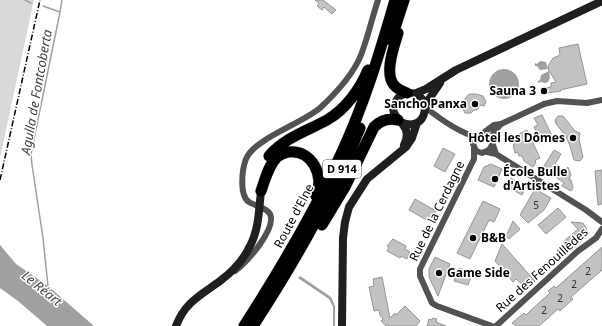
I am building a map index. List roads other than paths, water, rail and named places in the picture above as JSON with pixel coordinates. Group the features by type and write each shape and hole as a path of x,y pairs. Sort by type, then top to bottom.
{"highway":[{"path":"261,191 262,171 267,160 274,151 286,141 335,114 355,93 365,78 395,0"},
{"name":"Route d'Elne","path":"244,326 278,273 303,230 342,153 378,59 395,0"},
{"name":"Route d'Elne","path":"255,324 304,245 349,156 372,99 404,0"},
{"path":"408,0 394,47 390,76 393,84 398,89 411,93"},
{"path":"255,324 306,251 345,187 374,127 386,119 399,121"},
{"path":"240,326 275,270 318,191 319,184 316,167 311,160 303,154 292,152 282,153 276,158 269,169 261,191"}],"main road":[{"path":"398,155 407,140 408,133 394,111 395,102 402,95 426,89 469,63 602,1"},
{"path":"342,326 344,222 350,206 367,179 406,147 424,115 425,106 438,85 448,75"},
{"path":"411,93 419,96 425,106"},
{"path":"399,121 409,125 420,121"},
{"path":"176,326 181,313 188,304 221,280 237,264 250,246 256,231 261,191"}],"street":[{"path":"221,280 243,265 254,252 266,233 271,221 270,215 265,210 250,203 244,198 242,178 246,159 251,151 261,142 304,119 319,108 344,82 360,56 378,0"},
{"path":"474,146 479,135 494,125 501,124 544,104 557,101 587,103 602,100"},
{"path":"425,106 435,115 468,134 487,135 496,154"},
{"path":"420,121 428,117 434,118 484,153 496,154 586,210 602,222"},
{"path":"484,153 491,148 494,132 501,124"},
{"name":"Rue de la Cerdagne","path":"474,146 474,159 420,269 420,276 432,302 437,306 492,326"},
{"name":"Rue de la Cerdagne","path":"474,159 484,153"},
{"name":"Rue des Fenouillèdes","path":"496,326 578,252 596,238 602,229"}],"water":[{"path":"540,61 546,62 548,69 540,70 537,66 535,66 535,63 537,64"},
{"path":"504,69 515,73 519,84 515,95 504,99 493,95 489,84 493,73"},
{"path":"549,71 550,78 548,82 538,83 541,75"},
{"name":"Le Réart","path":"0,245 16,264 48,286 94,326 47,326 18,301 0,288"},
{"path":"300,276 331,297 335,306 335,326 333,326 333,307 329,299 298,278"}],"waterway":[{"name":"Agulla de Fontcoberta","path":"25,0 31,3"},
{"path":"60,12 62,0"},
{"name":"Agulla de Fontcoberta","path":"43,6 60,12 31,154 48,286"}],"railway":[{"path":"0,180 40,0"}],"place":[{"name":"Sauna 3","path":"544,91"},
{"name":"Sancho Panxa","path":"475,104"},
{"name":"Hôtel les Dômes","path":"573,138"},
{"name":"École Bulle d'Artistes","path":"495,179"},
{"name":"B&B","path":"473,238"},
{"name":"Game Side","path":"439,273"}]}
